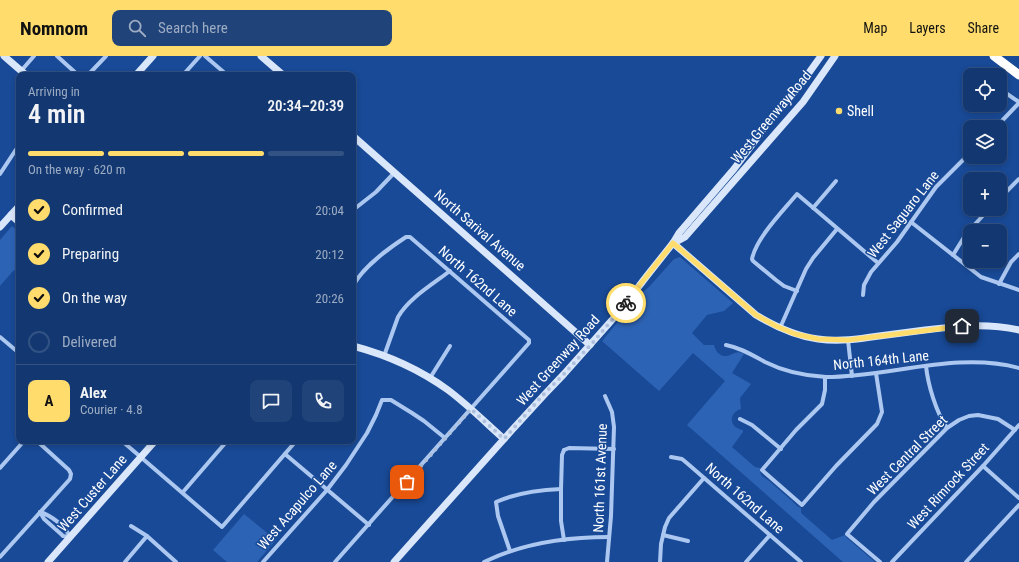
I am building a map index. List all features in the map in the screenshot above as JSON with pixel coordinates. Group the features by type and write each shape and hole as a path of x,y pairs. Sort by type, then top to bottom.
{"highway":[{"path":"994,56 1019,75"}],"main road":[{"path":"4,56 22,72"},
{"path":"139,72 153,56"},
{"path":"261,56 280,72"},
{"name":"West Greenway Road","path":"394,562 620,311 673,243 679,232 734,168 773,116 796,91 821,56"},
{"name":"West Greenway Road","path":"673,243 685,237 803,102 835,56"},
{"name":"North Sarival Avenue","path":"356,139 590,345"},
{"path":"0,228 16,209"},
{"path":"11,215 16,219"},
{"path":"673,243 749,309 768,323 795,334 818,339 848,340 962,326 993,326 1019,330"},
{"path":"356,347 384,356 410,367 430,378 448,390 504,439"},
{"name":"West Custer Lane","path":"48,562 152,444"}],"street":[{"path":"24,72 34,56"},
{"path":"57,56 75,72"},
{"path":"91,72 106,56"},
{"path":"186,72 200,56"},
{"path":"205,56 224,72"},
{"path":"1003,120 1019,103 1007,94"},
{"path":"0,174 16,150"},
{"name":"West Saguaro Lane","path":"863,295 864,285 871,272 897,242 936,188 963,160"},
{"path":"356,208 376,192 395,172"},
{"path":"1007,191 1019,179"},
{"path":"814,208 836,181"},
{"path":"797,291 784,286 752,259 763,236 797,194 878,263"},
{"path":"953,255 966,234 983,216"},
{"path":"911,222 981,277 1019,290"},
{"path":"780,329 806,269 813,258 837,229"},
{"name":"North 162nd Lane","path":"356,281 380,255 406,237 410,237 529,340 530,343 471,409"},
{"path":"999,284 1011,262 1019,254"},
{"path":"384,356 398,317 402,311 411,301 450,271"},
{"path":"0,337 16,350"},
{"path":"848,340 852,376"},
{"name":"North 164th Lane","path":"726,345 735,346 767,363 785,369 804,375 825,377 852,376 964,362 991,363 1019,368"},
{"path":"430,378 450,346"},
{"path":"926,366 928,381 935,403 942,422 947,428"},
{"path":"825,377 825,390 822,404 796,430 762,470 802,505 836,466 877,424 882,412 876,373"},
{"name":"North 161st Avenue","path":"605,396 609,403 614,421 611,516 607,562"},
{"name":"West Acapulco Lane","path":"263,562 327,490 346,465 376,416 382,400 391,400 424,421 445,438"},
{"path":"335,562 471,409"},
{"name":"West Central Street","path":"880,562 847,534 874,502 947,428 959,420 969,416 978,415 998,419 1015,430"},
{"path":"740,419 752,425 781,448"},
{"name":"West Rimrock Street","path":"892,562 983,466 1019,425"},
{"path":"0,468 21,444"},
{"path":"0,557 70,478 71,474 69,470 40,444"},
{"path":"126,444 222,527 293,444"},
{"path":"183,492 224,444"},
{"path":"564,540 561,521 563,448 614,449"},
{"path":"285,454 368,525"},
{"name":"North 162nd Lane","path":"671,457 682,459 801,562"},
{"path":"983,466 1019,498"},
{"path":"660,562 661,544 669,518 704,478"},
{"path":"510,551 498,516 496,502 504,498 536,491 561,489"},
{"path":"966,562 1019,505"},
{"path":"40,512 49,515 67,532 70,537"},
{"path":"40,512 44,519 63,536 70,537"},
{"path":"51,525 55,520"},
{"path":"131,526 147,536 176,562"},
{"path":"663,535 688,541"},
{"path":"746,562 770,535"},
{"path":"125,562 147,536"},
{"path":"484,562 510,551 544,542 589,537 609,537"}],"shaded area":[{"path":"12,226 16,229 16,269 0,286 0,240"},
{"path":"680,257 733,303 724,311 707,315 692,333 704,345 714,345 716,351 721,355 728,356 736,352 744,354 732,373 751,384 740,398 741,409 732,417 733,424 738,429 743,430 743,432 732,447 755,467 760,468 762,476 801,508 801,513 832,540 845,535 875,562 843,562 687,425 725,381 693,353 659,391 602,341 641,294 674,259"},
{"path":"244,514 276,540 257,562 227,562 213,550"}],"way so far":[{"path":"407,482 471,409 504,439 595,340 626,303"}],"place":[{"name":"Shell","path":"839,111"}],"route":[{"path":"626,303 673,243 756,315 780,329 795,334 826,340 848,340 951,326 962,326"}]}
